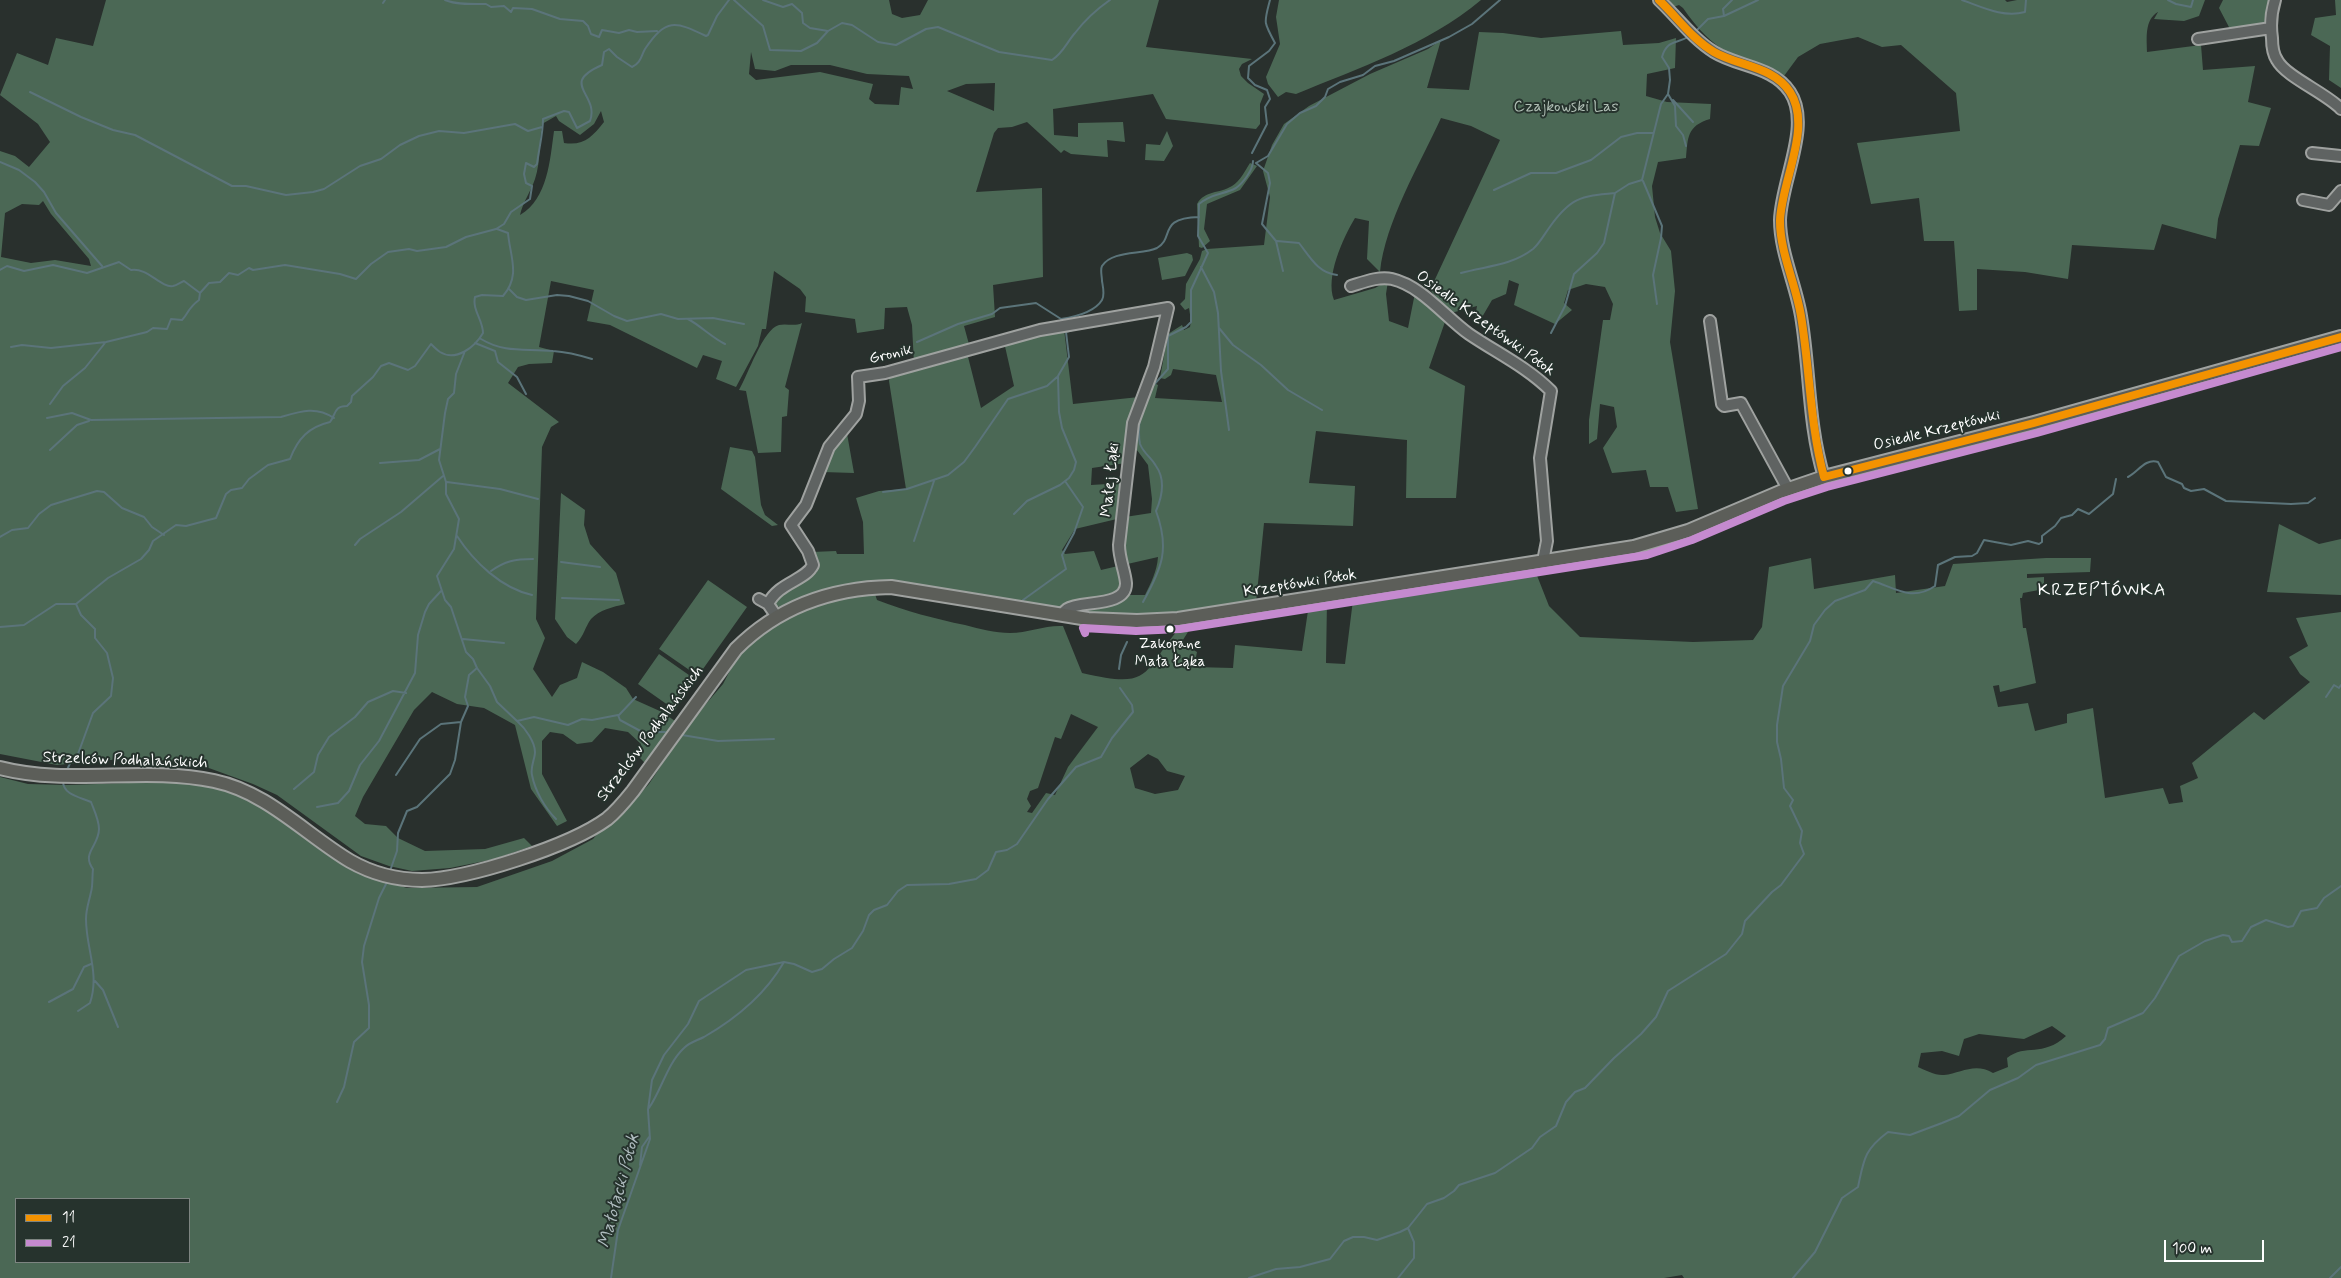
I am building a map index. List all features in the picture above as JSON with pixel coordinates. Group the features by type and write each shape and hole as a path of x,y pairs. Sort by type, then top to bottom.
{"main road":[{"name":"Osiedle Krzeptówki","path":"1543,561 1634,547 1667,539 1788,489 1824,477 2034,423 2341,337"},
{"name":"Krzeptówki Potok","path":"1049,613 1108,621 1178,619 1543,561"},
{"name":"Strzelców Podhalańskich","path":"0,768 53,775 193,778 232,785 266,802 350,861 369,870 405,879 447,878 483,869 550,847 607,819 633,791 736,649 754,632 790,609 820,597 850,590 876,587 907,588 1049,613"}],"street":[{"path":"1659,0 1713,51 1776,77 1788,90 1796,104 1799,118 1798,131 1782,197 1781,227 1802,319 1816,444 1824,477"},
{"path":"2275,0 2271,28 2273,49 2279,64 2341,109"},
{"path":"2198,39 2271,28"},
{"path":"2312,153 2341,156"},
{"path":"2303,200 2329,205 2341,191"},
{"name":"Osiedle Krzeptówki Potok","path":"1351,286 1373,279 1391,278 1406,285 1426,298 1468,333 1505,354 1551,391 1540,458 1547,542 1543,561"},
{"name":"Gronik","path":"777,617 764,602 776,591 808,572 812,565 808,551 791,525 806,505 829,447 856,414 859,401 858,377 890,372 1040,330 1168,308"},
{"name":"Małej Łąki","path":"1062,615 1067,609 1107,601 1121,595 1124,591 1126,584 1119,557 1119,545 1130,441 1136,408 1154,367 1168,308"},
{"path":"1710,322 1722,404 1724,406 1741,403 1788,489"}],"green space":[{"path":"106,0 889,0 892,14 902,18 920,15 928,0 1159,0 1146,47 1252,59 1242,64 1239,69 1241,76 1264,94 1260,104 1260,124 1256,129 1166,119 1153,94 1053,109 1054,135 1078,137 1078,123 1123,122 1125,142 1107,140 1108,157 1071,154 1064,150 1061,153 1027,122 1012,127 998,128 994,133 976,192 1042,188 1043,277 993,285 995,317 964,326 970,348 914,364 912,325 907,307 885,308 884,329 857,333 855,319 805,312 806,297 800,289 774,271 766,329 762,329 758,346 736,387 716,379 722,361 703,355 697,368 610,325 587,321 594,290 551,281 539,347 554,351 552,363 529,364 518,367 508,383 559,422 551,427 542,447 536,619 545,638 533,669 552,697 560,685 577,678 582,662 603,672 626,688 633,699 662,712 675,721 645,763 638,756 641,744 628,732 605,728 592,742 577,744 563,734 550,732 542,741 542,774 567,821 557,826 531,789 515,725 484,708 457,704 432,692 414,710 363,797 355,816 365,824 386,826 398,838 425,851 485,849 524,838 532,846 495,859 450,868 412,871 389,866 361,856 277,795 253,784 195,763 132,758 57,765 0,754 0,151 15,156 29,167 50,142 38,124 0,95 17,53 48,65 56,38 93,46","holes":["751,52 755,69 775,71 791,65 830,65 867,74 909,76 913,89 901,87 899,105 875,104 869,99 873,84 820,72 756,80 749,74","995,83 994,111 947,91 966,84","601,111 604,122 591,136 577,143 564,143 562,131 554,131 549,166 542,189 537,199 520,215 537,172 542,124 556,116 559,121 580,135 594,124","43,201 51,214 89,259 91,266 55,260 31,263 1,257 5,213 22,204 39,205"]},
{"path":"1279,0 1481,0 1438,30 1392,54 1296,94 1286,92 1278,97 1268,84 1266,77 1280,44 1276,17"},
{"path":"1665,0 2005,0 2007,2 2017,0 2205,0 2199,16 2184,21 2154,19 2158,12 2154,15 2150,20 2147,30 2147,52 2201,45 2203,70 2255,66 2248,102 2271,108 2259,146 2240,145 2218,219 2216,239 2162,224 2154,250 2072,245 2068,279 2025,272 1977,269 1977,310 1959,311 1954,241 1924,241 1919,198 1871,204 1857,143 1960,131 1956,93 1901,45 1882,47 1858,37 1820,44 1798,57 1784,76 1752,64 1716,45 1694,23 1683,8 1679,5 1673,7"},
{"path":"2223,0 2271,0 2268,25 2230,29 2219,8"},
{"path":"2335,0 2341,0 2341,88 2329,80 2330,46 2311,35 2315,18 2336,15"},
{"name":"Czajkowski Las","path":"1621,31 1623,45 1659,43 1676,38 1675,68 1647,74 1646,96 1667,102 1711,104 1710,119 1697,125 1690,133 1686,158 1658,162 1652,186 1655,217 1660,233 1671,251 1675,291 1670,342 1698,509 1676,512 1668,487 1650,487 1646,470 1612,473 1603,448 1617,427 1614,407 1600,404 1597,439 1589,444 1589,420 1603,320 1610,320 1613,304 1605,287 1586,284 1568,290 1564,303 1572,310 1555,324 1514,305 1519,284 1509,280 1506,294 1492,300 1478,324 1474,324 1477,306 1451,313 1430,290 1500,140 1471,126 1441,118 1396,213 1383,253 1380,272 1367,259 1369,221 1355,218 1345,236 1337,258 1332,280 1332,291 1334,300 1375,288 1388,281 1386,294 1389,321 1408,328 1415,293 1446,319 1429,368 1465,386 1456,498 1406,498 1407,440 1316,431 1309,483 1355,486 1353,526 1264,523 1256,603 1159,617 1109,617 1074,610 1126,595 1145,595 1158,557 1123,565 1125,517 1151,513 1152,499 1148,465 1131,442 1152,382 1158,385 1155,398 1222,402 1216,375 1173,369 1171,375 1165,379 1160,378 1168,334 1182,325 1184,330 1190,327 1189,308 1185,310 1180,304 1185,299 1186,284 1200,259 1202,251 1207,249 1264,245 1270,197 1263,171 1272,145 1284,124 1309,106 1370,74 1428,49 1441,40 1427,88 1469,90 1479,32 1541,38"},
{"path":"1167,131 1173,146 1164,161 1145,160 1146,144 1160,145"},
{"path":"1250,163 1257,166 1240,190 1207,204 1204,229 1210,241 1202,248 1199,247 1197,204 1204,196 1235,184"},
{"path":"1187,253 1192,255 1193,260 1185,276 1162,280 1158,258"},
{"path":"802,323 785,387 789,390 787,416 782,417 781,452 758,453 746,391 739,390 756,353 773,328 779,325"},
{"path":"1064,329 1073,404 1139,397 1126,463 1092,468 1091,485 1124,483 1121,518 1075,529 1062,550 1065,554 1094,551 1101,570 1118,566 1122,589 1116,596 1055,608 896,583 781,608 776,605 775,599 817,572 812,552 836,551 837,554 864,554 863,522 856,498 879,491 906,489 889,381 890,375 967,353 981,408 1014,386 1004,342"},
{"path":"846,428 854,473 823,472 830,452"},
{"path":"730,447 752,451 755,457 761,505 765,515 778,525 772,526 721,489"},
{"path":"561,493 585,510 584,525 590,544 616,573 625,604 606,609 594,616 576,644 567,637 555,619"},
{"path":"2279,524 2319,544 2341,539 2341,595 2267,592"},
{"path":"1811,558 1814,589 1895,575 1896,593 1945,586 1953,564 2046,558 2091,558 2090,572 2027,574 2027,578 2044,577 2044,589 2023,593 2022,598 2020,598 2023,628 2026,628 2036,683 2000,692 1999,685 1993,686 1998,707 2028,703 2035,731 2067,723 2067,714 2093,708 2105,798 2163,788 2169,804 2183,802 2180,786 2198,778 2192,763 2254,712 2264,720 2310,682 2300,674 2289,657 2308,646 2296,618 2341,612 2341,1278 1684,1278 1682,1275 1664,1278 0,1278 0,777 28,784 67,785 159,782 203,784 235,794 273,814 364,875 407,888 477,887 552,861 593,839 604,826 626,809 649,784 688,725 723,684 736,659 763,633 810,605 838,597 875,594 877,600 910,611 999,632 1017,633 1063,626 1082,673 1123,679 1135,678 1144,673 1182,625 1193,624 1181,643 1197,652 1194,667 1233,668 1235,645 1302,651 1309,604 1327,601 1326,663 1345,664 1353,600 1536,573 1549,606 1580,637 1693,642 1753,640 1762,627 1769,567","holes":["1071,714 1098,727 1068,767 1055,795 1046,793 1032,813 1027,812 1031,806 1027,799 1030,791 1038,788 1055,737 1061,739","1148,754 1158,759 1167,771 1185,776 1178,790 1155,794 1135,788 1130,768","2052,1026 2066,1036 2049,1047 2021,1051 2014,1054 2007,1058 2008,1067 1993,1073 1980,1068 1974,1068 1941,1075 1918,1067 1921,1053 1942,1051 1959,1056 1964,1039 1979,1034 2024,1039"]},
{"path":"708,580 747,607 698,676 659,649"},
{"path":"659,654 696,680 675,710 638,684"}],"waterway":[{"path":"445,0 460,3 486,4 491,7 504,6 511,12 513,8 532,9 560,19 583,21 588,26 591,34 599,37 602,30 619,33 629,30 637,32 657,31"},
{"path":"0,270 7,266 24,271 53,265 87,273 119,262 131,270 148,274 168,286 184,281 200,293 209,283 220,282 229,273 238,275 249,268 253,270 285,265 340,274 356,279 371,264 388,252 446,247 466,237 496,229 504,224 511,212 530,199 532,186 526,183 524,174 526,163 534,167 537,164 543,119 564,111 569,112 577,128 590,121 592,112 583,90 583,78 589,72 602,65 604,52 609,49 632,67 639,61 652,39 665,27 679,25 706,36 708,35 717,16 729,0"},
{"path":"734,0 763,26 770,50 801,51 817,43 828,31 842,23 852,25 878,42 896,45 926,29 938,27 999,52 1052,60 1062,51 1087,19 1110,0"},
{"path":"763,0 783,7 792,4 802,13 803,23 810,28 828,31"},
{"name":"Małołącki Potok","path":"1252,153 1267,124 1265,107 1270,99 1267,90 1255,85 1248,78 1249,66 1269,51 1275,43 1266,22 1270,0"},
{"path":"1256,163 1268,156 1287,124 1300,113 1316,106 1325,97 1328,89 1340,82 1363,75 1375,66 1394,61 1449,37 1472,24 1500,0"},
{"path":"1732,0 1723,9 1724,16 1758,0"},
{"path":"1962,0 1993,11 2009,14 2025,12 2026,0"},
{"path":"2168,0 2191,7 2193,0"},
{"path":"1697,30 1708,19 1724,16"},
{"path":"1551,333 1565,306 1574,274 1597,253 1604,243 1615,193 1629,184 1642,180 1661,104 1668,94 1669,68 1662,57 1669,45 1688,37"},
{"path":"30,92 81,117 113,130 135,135 232,186 246,186 286,195 324,189 360,166 381,159 400,145 419,136 439,131 464,133 515,124 528,131 542,127"},
{"path":"1668,94 1675,106 1676,126 1683,135 1686,146"},
{"path":"1673,100 1693,122"},
{"path":"1494,190 1531,173 1556,173 1591,160 1621,137 1637,133 1653,133"},
{"name":"Małołącki Potok","path":"1151,388 1168,369 1168,336 1186,327 1191,322 1191,290 1208,253 1198,236 1199,204 1208,198 1236,188 1247,176 1253,161"},
{"path":"0,162 19,170 35,182 44,192 56,213 102,266"},
{"path":"1256,163 1268,173 1270,183 1262,224 1276,241 1283,271"},
{"path":"1643,181 1662,226 1653,275 1657,304"},
{"path":"1461,273 1498,265 1525,255 1535,247 1563,210 1577,200 1584,197 1615,193"},
{"path":"917,342 958,324 992,314 1000,308 1036,303 1061,319 1078,316 1094,308 1102,300 1104,291 1101,269 1107,261 1120,255 1144,252 1157,248 1162,244 1169,229 1177,221 1199,217"},
{"path":"0,627 24,625 56,604 76,604 108,578 141,559 149,550 153,541 176,525 186,526 216,518 226,494 231,490 242,488 249,479 268,465 290,459 305,434 316,427 330,422 337,409 347,406 351,402 352,396 373,377 381,366 389,363 408,370 415,366 431,344 446,355 459,354 470,348 483,333 474,302 475,297 482,295 503,296 512,281 513,266 508,233 497,229"},
{"path":"1277,241 1299,243 1320,268 1330,274 1337,275"},
{"path":"1201,267 1214,292 1218,313 1221,371 1229,430"},
{"path":"509,289 517,297 526,300 557,295 588,301 627,321 661,314 678,319 713,318 744,324"},
{"path":"11,347 22,345 51,348 106,342 147,332 153,328 167,329 171,319 182,320 199,300 200,293"},
{"path":"688,319 725,344"},
{"path":"1014,514 1027,501 1060,485 1069,478 1074,470 1076,462 1062,428 1059,412 1058,376 1069,357 1066,332 1082,327"},
{"path":"1219,328 1233,345 1261,365 1288,390 1322,410"},
{"path":"481,339 490,344 508,349 558,351 592,359"},
{"path":"50,404 63,386 85,368 105,343"},
{"path":"475,343 495,351 498,362 517,377 526,394"},
{"path":"390,871 397,851 398,833 407,811 417,807 450,774 455,760 461,722 468,706 465,697 469,675 477,668 473,659 466,652 451,607 445,600 437,576 454,549 459,519 446,494 446,482 439,460 448,399 454,393 456,374 465,351"},
{"path":"883,492 907,489 948,475 964,462 1008,399 1047,386 1057,377"},
{"path":"47,418 72,413 91,420 281,417 308,411 321,412 334,418"},
{"name":"Małołącki Potok","path":"1140,416 1140,444 1154,463 1161,477 1161,494 1156,511 1163,536 1162,558 1159,568 1143,602"},
{"path":"50,450 77,425 89,421"},
{"path":"380,463 419,460 440,449"},
{"path":"2128,477 2145,464 2153,461 2158,462 2166,477 2182,484 2184,488 2191,491 2204,489 2226,501 2291,504 2308,503 2315,498"},
{"path":"355,545 360,539 401,512 443,476"},
{"path":"1249,1278 1276,1269 1300,1267 1330,1259 1344,1241 1353,1237 1377,1240 1400,1232 1408,1228 1427,1204 1444,1198 1459,1185 1495,1173 1532,1148 1540,1137 1556,1126 1566,1102 1575,1092 1585,1088 1656,1017 1668,991 1726,954 1742,934 1745,921 1781,885 1804,854 1800,843 1802,831 1790,806 1793,800 1784,788 1777,742 1777,725 1783,686 1810,641 1814,625 1825,610 1835,601 1865,590 1873,581 1904,592 1919,593 1927,591 1935,586 1938,565 1955,557 1972,556 1977,553 1984,540 2011,545 2028,541 2039,544 2042,542 2042,536 2055,526 2061,518 2072,515 2078,509 2089,514 2113,494 2116,479"},
{"path":"914,541 934,481"},
{"path":"1023,600 1066,569 1062,555 1074,533 1083,507 1065,481"},
{"path":"447,482 500,489 538,499"},
{"path":"0,537 12,530 28,528 39,514 51,505 97,491 104,492 122,508 144,517 152,527 164,535"},
{"path":"457,536 489,573 521,592 532,595"},
{"path":"491,571 511,561 533,559"},
{"path":"561,562 600,567"},
{"path":"317,807 338,803 349,791 360,765 379,741 415,673 418,635 425,612 429,604 441,591"},
{"path":"562,598 619,600"},
{"path":"67,770 71,761 78,754 93,713 111,696 113,678 107,653 95,638 95,629 81,615 76,604"},
{"path":"463,639 504,643"},
{"name":"Małołącki Potok","path":"1119,669 1121,655 1127,642"},
{"path":"477,668 490,686 497,702 517,721 534,717 568,725 582,719 592,720 618,715 620,720 646,734 653,735 657,732 665,732"},
{"path":"2326,697 2334,685 2339,688 2341,685"},
{"name":"Małołącki Potok","path":"611,1278 618,1230 650,1139 648,1110 652,1080 664,1055 688,1024 699,1001 746,970 784,962 812,972 822,969 852,948 863,931 869,915 874,910 887,905 898,891 907,885 949,884 976,879 988,870 996,852 1007,850 1017,844 1048,799 1076,767 1101,757 1112,738 1133,712 1132,705 1120,688"},
{"path":"294,789 314,772 318,755 329,737 355,717 368,702 393,691 406,693"},
{"path":"619,715 636,697"},
{"path":"396,775 420,739 441,724 461,722"},
{"path":"518,722 524,728 535,748 532,766 535,787 544,804 556,819"},
{"path":"682,735 718,741 774,739"},
{"path":"63,781 64,786 69,792 91,802 99,826 98,835 89,858 93,869 92,887 86,919 94,981 93,992 90,1003 78,1011"},
{"path":"337,1102 344,1087 354,1042 369,1028 369,1005 362,962 364,946 379,898 387,882"},
{"path":"1793,1278 1815,1252 1842,1198 1858,1187 1866,1156 1874,1144 1888,1132 1910,1135 1942,1123 1959,1116 1990,1090 2018,1078 2036,1065 2100,1045 2105,1039 2108,1028 2143,1013 2155,998 2179,956 2205,941 2223,935 2229,936 2232,942 2242,941 2251,927 2266,920 2288,927 2293,926 2301,911 2317,908 2324,898 2341,886"},
{"name":"Małołącki Potok","path":"649,1108 678,1054 691,1043 716,1030 739,1014 768,985 784,962"},
{"path":"49,1002 73,989 84,967 91,964"},
{"path":"95,981 103,990 118,1027"},
{"path":"640,1165 642,1147 649,1137"},
{"path":"1398,1278 1414,1258 1414,1242 1408,1228"},
{"path":"2330,1278 2341,1267"}],"transit line":[{"name":"11","path":"1659,0 1706,47 1723,57 1765,72 1783,83 1790,92 1796,106 1798,121 1797,138 1785,189 1780,221 1785,257 1801,316 1813,417 1824,477"},
{"name":"11","path":"1824,477 2034,423 2341,337"},
{"name":"21","path":"1085,633 1083,628 1136,631 1180,629 1647,555 1692,540 1784,501 1827,487 2037,433 2341,347"}],"place":[{"name":"Zakopane Mała Łąka","path":"1170,629"}],"district":[{"name":"KRZEPTÓWKA","path":"2102,591"}]}
